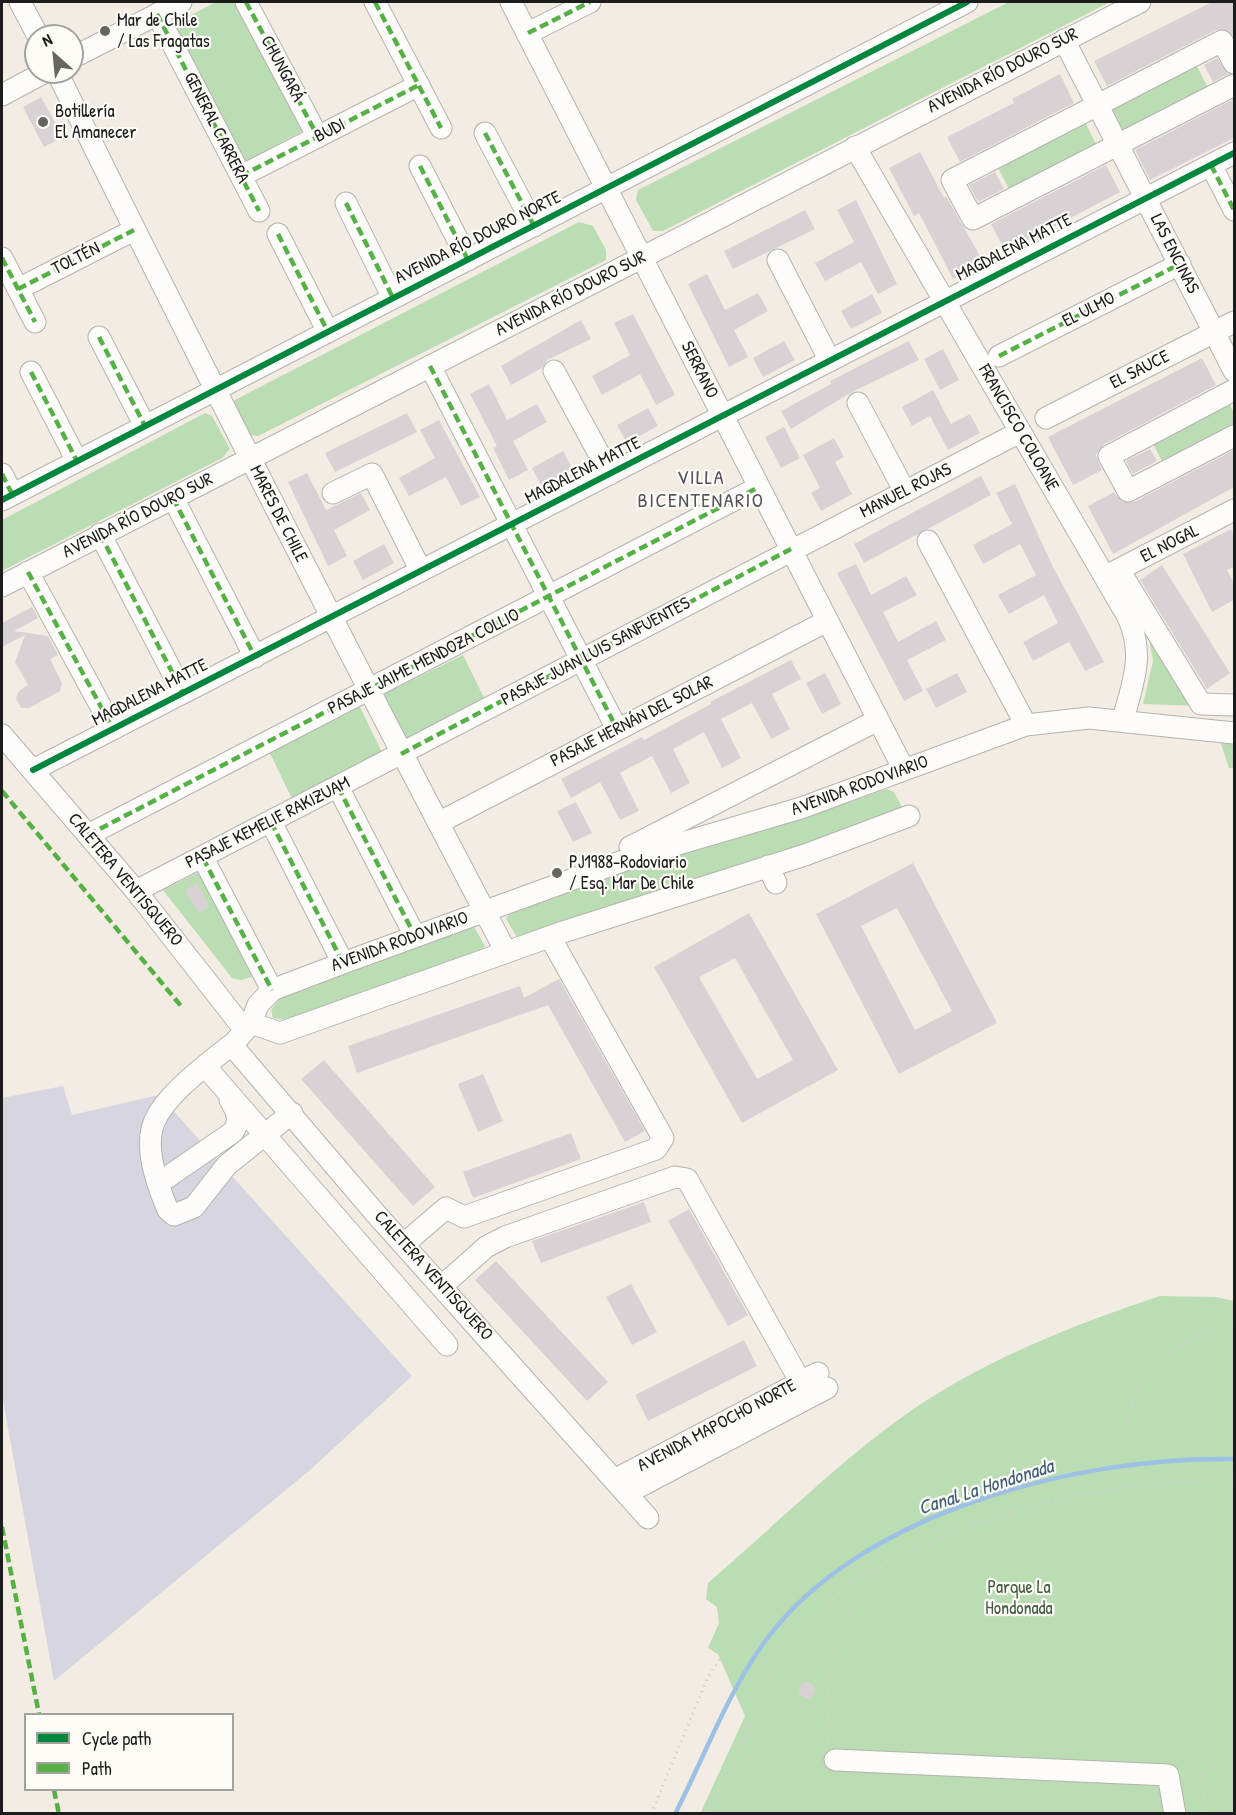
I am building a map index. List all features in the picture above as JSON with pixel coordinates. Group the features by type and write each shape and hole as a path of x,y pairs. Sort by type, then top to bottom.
{"street":[{"path":"20,2 32,24"},
{"path":"84,52 182,2"},
{"name":"CHUNGARÁ","path":"246,2 318,137"},
{"path":"375,2 441,128"},
{"name":"SERRANO","path":"511,2 904,770"},
{"path":"528,33 590,2"},
{"name":"AVENIDA RÍO DOURO NORTE","path":"7,497 967,2"},
{"name":"AVENIDA RÍO DOURO SUR","path":"2,586 1140,2"},
{"name":"GENERAL CARRERA","path":"157,14 259,211"},
{"name":"LAS ENCINAS","path":"1064,40 1234,371"},
{"path":"1234,63 1222,41 952,180 973,219 1234,84"},
{"path":"2,95 24,83"},
{"name":"MARES DE CHILE","path":"63,84 214,390 368,691 506,952"},
{"name":"BUDI","path":"241,176 419,85"},
{"path":"485,132 534,226"},
{"name":"FRANCISCO COLOANE","path":"855,147 1020,432 1112,573 1138,646 1135,675 1123,720"},
{"name":"MAGDALENA MATTE","path":"33,770 1234,153"},
{"path":"1211,165 1234,210"},
{"path":"420,166 468,260"},
{"path":"346,203 393,298"},
{"name":"TOLTÉN","path":"18,289 134,230"},
{"path":"278,234 328,332"},
{"path":"2,258 35,322"},
{"path":"778,260 830,361"},
{"name":"EL ULMO","path":"999,356 1180,264"},
{"name":"EL SAUCE","path":"1046,418 1234,322"},
{"path":"99,337 145,426"},
{"path":"430,366 617,729"},
{"path":"554,371 610,474"},
{"path":"31,372 77,461"},
{"path":"1234,390 1109,456 1128,491 1234,436"},
{"path":"858,404 905,492"},
{"name":"MANUEL ROJAS","path":"791,549 1020,432"},
{"path":"2,474 7,497"},
{"path":"333,493 372,474 421,571"},
{"name":"PASAJE JAIME MENDOZA COLLIO","path":"88,835 759,487"},
{"path":"173,498 255,657"},
{"name":"EL NOGAL","path":"1112,573 1233,513"},
{"path":"100,534 183,693"},
{"path":"928,541 1026,725"},
{"name":"PASAJE JUAN LUIS SANFUENTES","path":"401,754 791,549"},
{"path":"28,572 113,729"},
{"path":"1112,573 1201,704 1234,705"},
{"name":"PASAJE HERNÁN DEL SOLAR","path":"438,823 827,621"},
{"name":"AVENIDA RODOVIARIO","path":"272,990 631,858 763,821 1026,725 1089,718 1234,733"},
{"path":"631,858 627,849 878,720"},
{"name":"CALETERA VENTISQUERO","path":"2,735 136,891 243,1032 236,1050 404,1244 648,1518"},
{"name":"PASAJE KEMELIE RAKIZUAM","path":"136,891 401,754"},
{"path":"338,787 416,936"},
{"path":"243,1032 280,1033 550,937 772,874 909,816"},
{"path":"271,822 343,963"},
{"path":"202,858 272,990 258,1005 243,1032 173,1096 152,1126 152,1155 168,1210 174,1215 186,1212 204,1196 227,1166 292,1113"},
{"path":"404,1244 446,1208 464,1217 656,1149 663,1138 550,937"},
{"path":"205,1066 447,1345"},
{"path":"159,1183 233,1132 238,1124 238,1113 224,1088"},
{"name":"AVENIDA MAPOCHO NORTE","path":"442,1286 486,1247 505,1237 675,1177 687,1179 814,1385 621,1486"},
{"path":"835,1760 1168,1775 1175,1814"}],"path":[{"path":"1125,1443 1129,1404 1139,1382 1156,1363 1174,1349 1234,1323"},
{"path":"707,1814 755,1716 764,1688 784,1652 817,1612 850,1584 910,1549 978,1522 1057,1500 1133,1485 1234,1480"},
{"path":"835,1760 827,1737 830,1662 842,1629 868,1581 882,1565"},
{"path":"651,1814 708,1677 724,1653"},
{"path":"1201,1775 1207,1814"}],"shaded area":[{"path":"63,1086 72,1115 159,1095 412,1376 310,1470 54,1681 2,1395 2,1098"}],"green space":[{"path":"216,2 239,2 306,129 241,164 168,27"},
{"path":"1009,2 1110,2 663,231 653,231 636,200 638,190"},
{"path":"1193,58 1210,92 1122,135 1106,101"},
{"path":"1082,116 1099,150 1011,193 994,160"},
{"path":"579,222 593,226 606,250 606,260 258,436 250,435 233,401"},
{"path":"1227,398 1234,413 1234,432 1165,467 1150,438"},
{"path":"205,413 212,416 230,449 222,458 2,571 2,520"},
{"path":"1147,628 1197,706 1143,704 1153,661"},
{"path":"463,655 488,706 407,746 382,695"},
{"path":"360,707 385,759 294,803 269,751"},
{"path":"1220,741 1234,741 1234,768 1229,768"},
{"path":"887,789 894,792 902,807 901,811 768,860 525,937 517,937 506,919 510,913 632,868 785,824"},
{"path":"203,870 255,976 241,980 232,978 163,890"},
{"path":"474,927 485,946 476,956 286,1020 273,1018 271,1010 284,993"},
{"name":"Parque La Hondonada","path":"1160,1296 1216,1297 1234,1301 1234,1813 700,1814 745,1716 718,1654 708,1648 719,1623 717,1607 706,1599 708,1583 873,1439 928,1400 959,1381 1024,1348 1092,1320"}],"building":[{"path":"1212,2 1234,2 1234,37 1228,30 1216,30 1107,86 1094,61"},
{"path":"1217,58 1228,74 1213,82 1204,65"},
{"path":"1060,74 1074,103 960,162 947,137 1014,103 1012,99"},
{"name":"Botillería El Amanecer","path":"41,97 63,137 44,147 23,107"},
{"path":"1234,99 1234,138 1150,180 1135,150"},
{"path":"920,152 944,198 946,196 984,263 953,279 919,213 914,216 889,168"},
{"path":"1106,165 1120,192 1006,252 991,224"},
{"path":"995,172 1004,189 978,202 969,185"},
{"path":"856,200 897,284 878,294 861,262 825,281 815,263 854,242 837,210"},
{"path":"805,210 815,229 733,269 724,251"},
{"path":"707,274 725,310 758,293 768,311 734,330 748,357 729,367 688,284"},
{"path":"872,294 882,313 851,329 841,311"},
{"path":"633,314 675,395 656,405 640,374 602,395 592,376 630,355 614,323"},
{"path":"581,320 591,339 547,360 542,368 511,385 501,366"},
{"path":"784,341 795,360 763,377 753,358"},
{"path":"909,341 919,360 852,392 791,429 781,411 831,384 830,381"},
{"path":"943,349 959,380 940,390 924,359"},
{"path":"1202,358 1216,385 1103,445 1096,455 1102,470 1073,485 1048,437"},
{"path":"489,384 507,420 537,404 547,422 513,441 528,470 509,480 493,448 497,446 470,394"},
{"path":"933,390 951,424 970,414 980,433 948,450 930,416 912,426 902,407"},
{"path":"648,408 658,426 627,443 617,425"},
{"path":"407,413 417,432 335,472 325,453"},
{"path":"439,420 480,497 461,506 446,477 409,496 399,478 435,458 420,430"},
{"path":"784,427 800,458 781,468 765,437"},
{"path":"834,438 844,457 835,462 852,494 821,511 811,493 820,488 803,455"},
{"path":"1150,449 1157,461 1133,474 1126,461"},
{"path":"1234,450 1234,487 1113,554 1088,506 1114,492 1122,502 1134,502"},
{"path":"563,451 573,470 542,487 532,468"},
{"path":"307,473 326,510 361,493 370,510 334,530 347,556 328,566 288,482"},
{"path":"981,476 991,495 864,563 854,544"},
{"path":"1015,484 1052,565 1104,662 1085,671 1069,642 1033,661 1023,642 1058,623 1044,595 1009,614 998,595 1036,575 1020,544 983,564 973,545 1012,524 996,493"},
{"path":"1231,529 1234,537 1234,567 1227,570 1234,584 1234,600 1212,612 1183,554"},
{"path":"384,544 394,563 363,580 353,561"},
{"path":"856,564 871,595 906,576 917,595 883,612 898,642 936,621 946,640 907,660 923,691 904,701 837,573"},
{"path":"1162,565 1230,673 1207,689 1140,580"},
{"path":"32,607 38,618 14,631 48,636 58,655 50,659 62,683 60,691 29,708 21,708 16,698 19,691 28,685 15,662 25,635 2,647 2,623"},
{"path":"791,660 801,679 772,694 790,729 771,739 752,703 721,719 741,758 722,768 704,732 673,749 690,783 671,793 652,756 620,773 639,811 620,820 600,782 571,798 561,779 642,737 644,740 711,704 710,702"},
{"path":"825,673 841,704 822,714 806,683"},
{"path":"957,673 967,692 936,708 926,689"},
{"path":"576,802 592,833 573,842 557,811"},
{"path":"913,863 997,1023 899,1074 816,914","holes":["897,908 952,1011 915,1030 861,926"]},
{"path":"197,883 210,907 198,913 185,890"},
{"path":"749,913 838,1070 742,1123 654,967","holes":["735,958 793,1060 757,1079 699,977"]},
{"path":"559,979 645,1131 625,1142 548,1005 357,1073 348,1046 520,986 524,998"},
{"path":"324,1060 435,1187 413,1206 301,1079"},
{"path":"483,1074 503,1121 478,1132 458,1084"},
{"path":"571,1133 581,1159 473,1198 463,1172"},
{"path":"644,1202 651,1222 541,1263 532,1241"},
{"path":"689,1209 748,1315 728,1326 668,1221"},
{"path":"496,1261 608,1382 587,1401 475,1280"},
{"path":"631,1284 657,1332 632,1345 606,1297"},
{"path":"744,1340 757,1366 648,1421 635,1395"},
{"path":"804,1682 810,1682 815,1690 813,1696 804,1698 799,1693 799,1687"}],"waterway":[{"name":"Canal La Hondonada","path":"675,1814 728,1703 766,1640 807,1595 858,1557 915,1525 978,1500 1044,1481 1110,1468 1174,1461 1234,1459"}],"marked path":[{"path":"246,2 318,137"},
{"path":"375,2 441,128"},
{"path":"528,33 590,2"},
{"path":"157,14 259,211"},
{"path":"241,176 419,85"},
{"path":"485,133 534,226"},
{"path":"1211,165 1234,210"},
{"path":"420,166 468,260"},
{"path":"346,203 393,298"},
{"path":"18,289 134,230"},
{"path":"278,234 328,332"},
{"path":"2,258 35,322"},
{"path":"999,356 1180,264"},
{"path":"99,337 145,426"},
{"path":"430,366 617,729"},
{"path":"31,372 77,461"},
{"path":"2,474 12,494"},
{"path":"88,835 759,487"},
{"path":"173,498 255,657"},
{"path":"100,534 183,693"},
{"path":"401,754 791,549"},
{"path":"28,572 113,729"},
{"path":"338,787 415,936"},
{"path":"2,791 181,1006"},
{"path":"271,822 343,963"},
{"path":"203,858 272,990"},
{"path":"2,1527 39,1713"},
{"path":"54,1791 59,1814"}],"cycle path":[{"path":"2,500 967,2"},
{"path":"33,770 1234,153"}],"place":[{"name":"Mar de Chile / Las Fragatas","path":"105,31"},
{"name":"Botillería El Amanecer","path":"43,122"},
{"name":"PJ1988-Rodoviario / Esq. Mar De Chile","path":"557,873"}],"district":[{"name":"VILLA BICENTENARIO","path":"701,490"}]}
